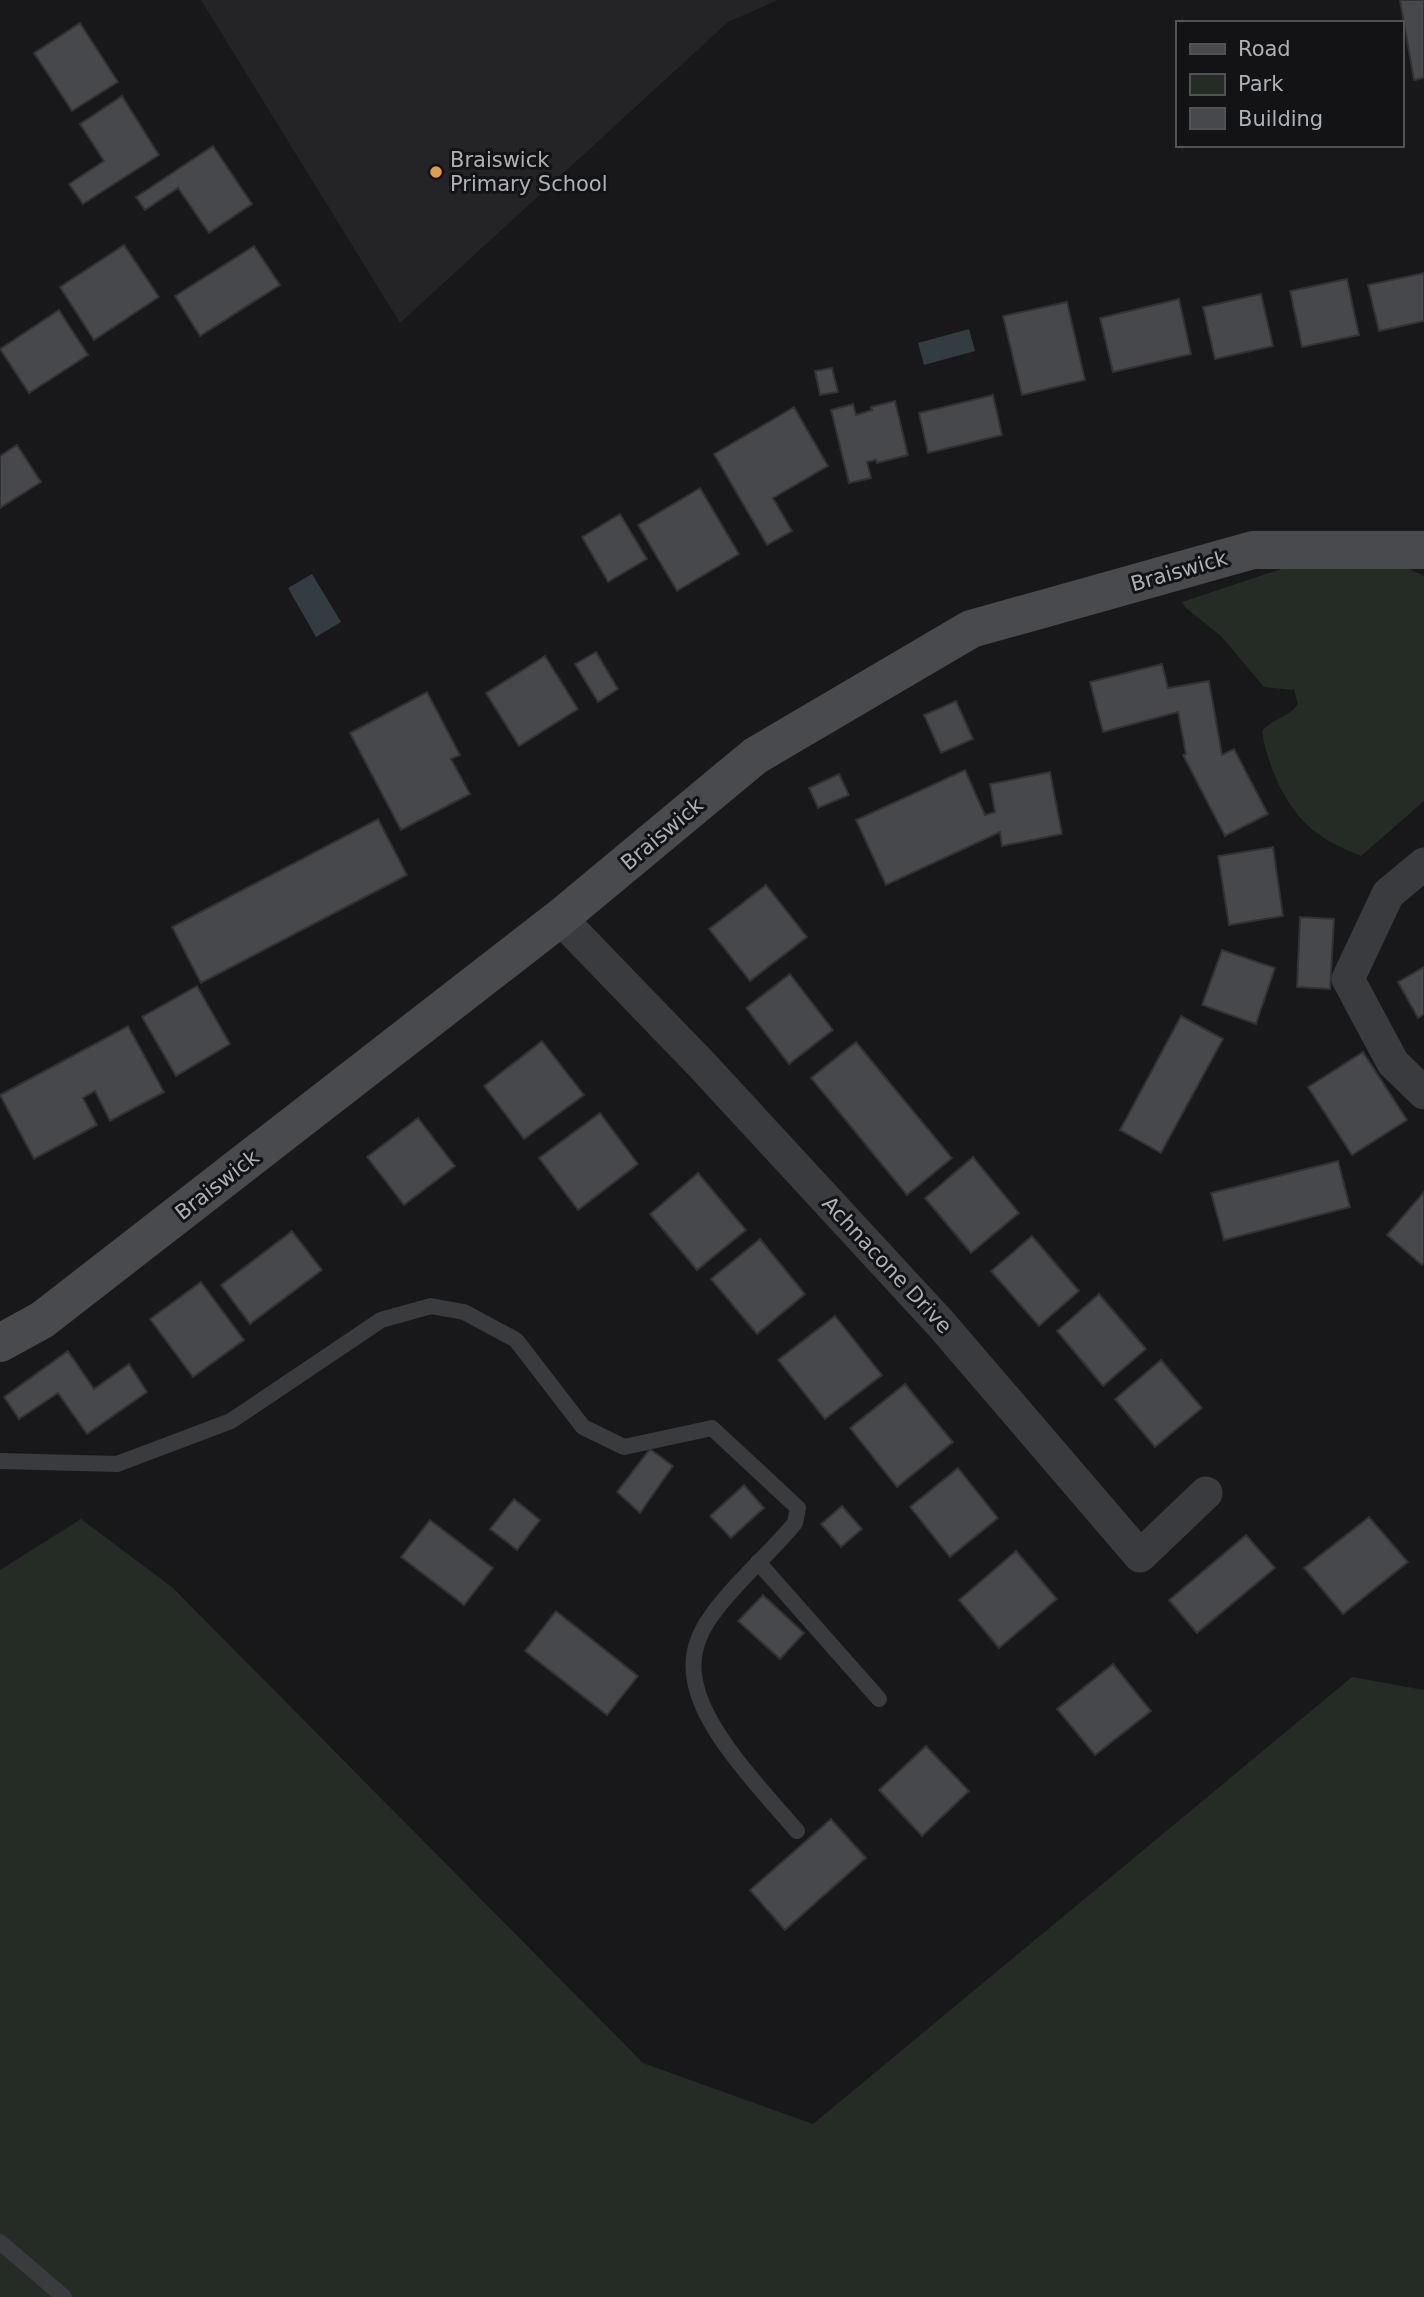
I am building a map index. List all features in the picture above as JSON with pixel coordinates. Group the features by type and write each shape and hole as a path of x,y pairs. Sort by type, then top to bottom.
{"main road":[{"name":"Braiswick","path":"0,1343 42,1320 560,918 755,756 971,629 1253,551 1424,550"}],"street":[{"path":"1424,864 1388,894 1348,979 1394,1063 1424,1093"},
{"name":"Achnacone Drive","path":"560,918 702,1065 942,1324 1140,1556 1206,1493"}],"lane":[{"path":"0,1461 117,1464 231,1421 381,1320 431,1306 464,1312 516,1339 583,1427 624,1447 712,1428 798,1508 795,1523 727,1595 698,1639 695,1680 703,1705 720,1736 797,1831"},
{"path":"758,1562 879,1699"},
{"path":"0,2242 64,2297"}],"shaded area":[{"name":"Braiswick Primary School","path":"201,0 778,0 728,22 400,323"},
{"path":"969,329 975,351 924,365 918,343"},
{"path":"312,574 341,622 316,637 288,588"}],"green space":[{"path":"1401,565 1424,576 1424,801 1361,856 1324,838 1303,821 1286,798 1273,771 1262,731 1295,708 1298,704 1294,690 1264,687 1221,636 1182,602 1287,567"},
{"path":"81,1519 172,1587 643,2063 813,2124 1352,1677 1424,1690 1424,2297 0,2297 0,1570"}],"building":[{"path":"1400,0 1424,0 1424,78 1414,80"},
{"path":"80,23 118,82 72,111 34,53"},
{"path":"122,96 159,155 83,204 69,184 104,161 80,124"},
{"path":"213,146 252,204 209,233 178,188 145,210 136,197"},
{"path":"124,245 159,297 94,340 60,287"},
{"path":"254,246 280,285 200,336 175,296"},
{"path":"1424,273 1424,321 1379,331 1368,285"},
{"path":"1347,279 1359,335 1302,347 1290,291"},
{"path":"1261,294 1273,346 1215,359 1203,307"},
{"path":"1179,299 1191,354 1113,372 1100,318"},
{"path":"1067,302 1085,380 1022,395 1003,316"},
{"path":"59,310 88,355 29,393 0,349"},
{"path":"832,368 838,392 820,395 815,371"},
{"path":"993,395 1002,435 928,453 919,413"},
{"path":"895,401 908,455 877,463 876,460 867,462 871,478 849,483 831,410 853,404 856,415 872,410 871,407"},
{"path":"794,407 828,466 773,498 792,531 767,545 714,454"},
{"path":"17,445 41,482 0,508 0,456"},
{"path":"700,488 739,554 677,591 638,525"},
{"path":"620,514 647,559 608,582 582,537"},
{"path":"596,652 618,689 598,702 575,664"},
{"path":"545,656 578,709 519,746 486,693"},
{"path":"1162,664 1168,688 1209,681 1222,755 1234,749 1268,814 1225,836 1183,755 1186,754 1178,712 1103,732 1090,682"},
{"path":"427,692 460,755 451,759 470,794 401,830 350,733"},
{"path":"956,701 973,739 941,753 924,715"},
{"path":"965,770 985,815 995,812 990,784 1050,772 1062,834 1002,846 1000,832 886,885 856,820"},
{"path":"839,774 849,795 818,808 809,788"},
{"path":"378,819 407,875 201,983 172,927"},
{"path":"1273,847 1283,916 1229,925 1218,856"},
{"path":"766,885 807,937 750,981 709,929"},
{"path":"1300,917 1334,919 1330,989 1297,987"},
{"path":"1222,950 1275,968 1256,1024 1202,1005"},
{"path":"1424,967 1424,1014 1418,1018 1398,982"},
{"path":"790,974 833,1030 789,1064 746,1008"},
{"path":"197,986 230,1044 176,1076 142,1017"},
{"path":"1181,1016 1223,1039 1161,1153 1120,1130"},
{"path":"128,1026 164,1092 110,1121 95,1091 83,1098 97,1125 34,1159 0,1095"},
{"path":"542,1041 584,1095 524,1139 484,1086"},
{"path":"856,1042 952,1158 907,1195 811,1078"},
{"path":"1363,1052 1407,1120 1352,1155 1308,1087"},
{"path":"600,1113 638,1164 578,1210 539,1158"},
{"path":"418,1118 455,1166 404,1205 367,1157"},
{"path":"973,1157 1019,1213 971,1253 925,1198"},
{"path":"1338,1161 1350,1207 1224,1240 1211,1193"},
{"path":"698,1173 746,1230 697,1270 650,1214"},
{"path":"1424,1192 1424,1262 1422,1265 1387,1235"},
{"path":"292,1231 322,1270 250,1324 221,1285"},
{"path":"1032,1236 1079,1291 1039,1326 991,1271"},
{"path":"760,1239 805,1294 757,1334 711,1279"},
{"path":"201,1282 244,1340 193,1377 150,1319"},
{"path":"1099,1294 1146,1349 1103,1386 1057,1331"},
{"path":"835,1316 882,1375 825,1419 778,1360"},
{"path":"68,1351 94,1389 129,1364 147,1392 87,1434 58,1393 19,1419 4,1397"},
{"path":"1161,1360 1202,1408 1155,1447 1115,1399"},
{"path":"905,1384 953,1442 897,1487 850,1428"},
{"path":"650,1449 673,1466 640,1513 617,1492"},
{"path":"958,1468 998,1518 950,1557 910,1507"},
{"path":"744,1485 764,1508 731,1538 710,1516"},
{"path":"514,1499 540,1520 517,1550 490,1529"},
{"path":"842,1506 862,1529 841,1547 821,1524"},
{"path":"1369,1517 1408,1562 1343,1614 1304,1568"},
{"path":"430,1520 493,1568 464,1605 401,1557"},
{"path":"1246,1535 1275,1568 1197,1633 1169,1600"},
{"path":"1016,1551 1057,1599 999,1648 959,1600"},
{"path":"763,1595 804,1633 780,1659 738,1621"},
{"path":"556,1611 638,1676 607,1715 525,1651"},
{"path":"1113,1664 1151,1711 1095,1755 1057,1709"},
{"path":"926,1746 969,1791 922,1836 879,1790"},
{"path":"831,1819 866,1858 785,1930 750,1890"}],"place":[{"name":"Braiswick Primary School","path":"436,172"}]}
